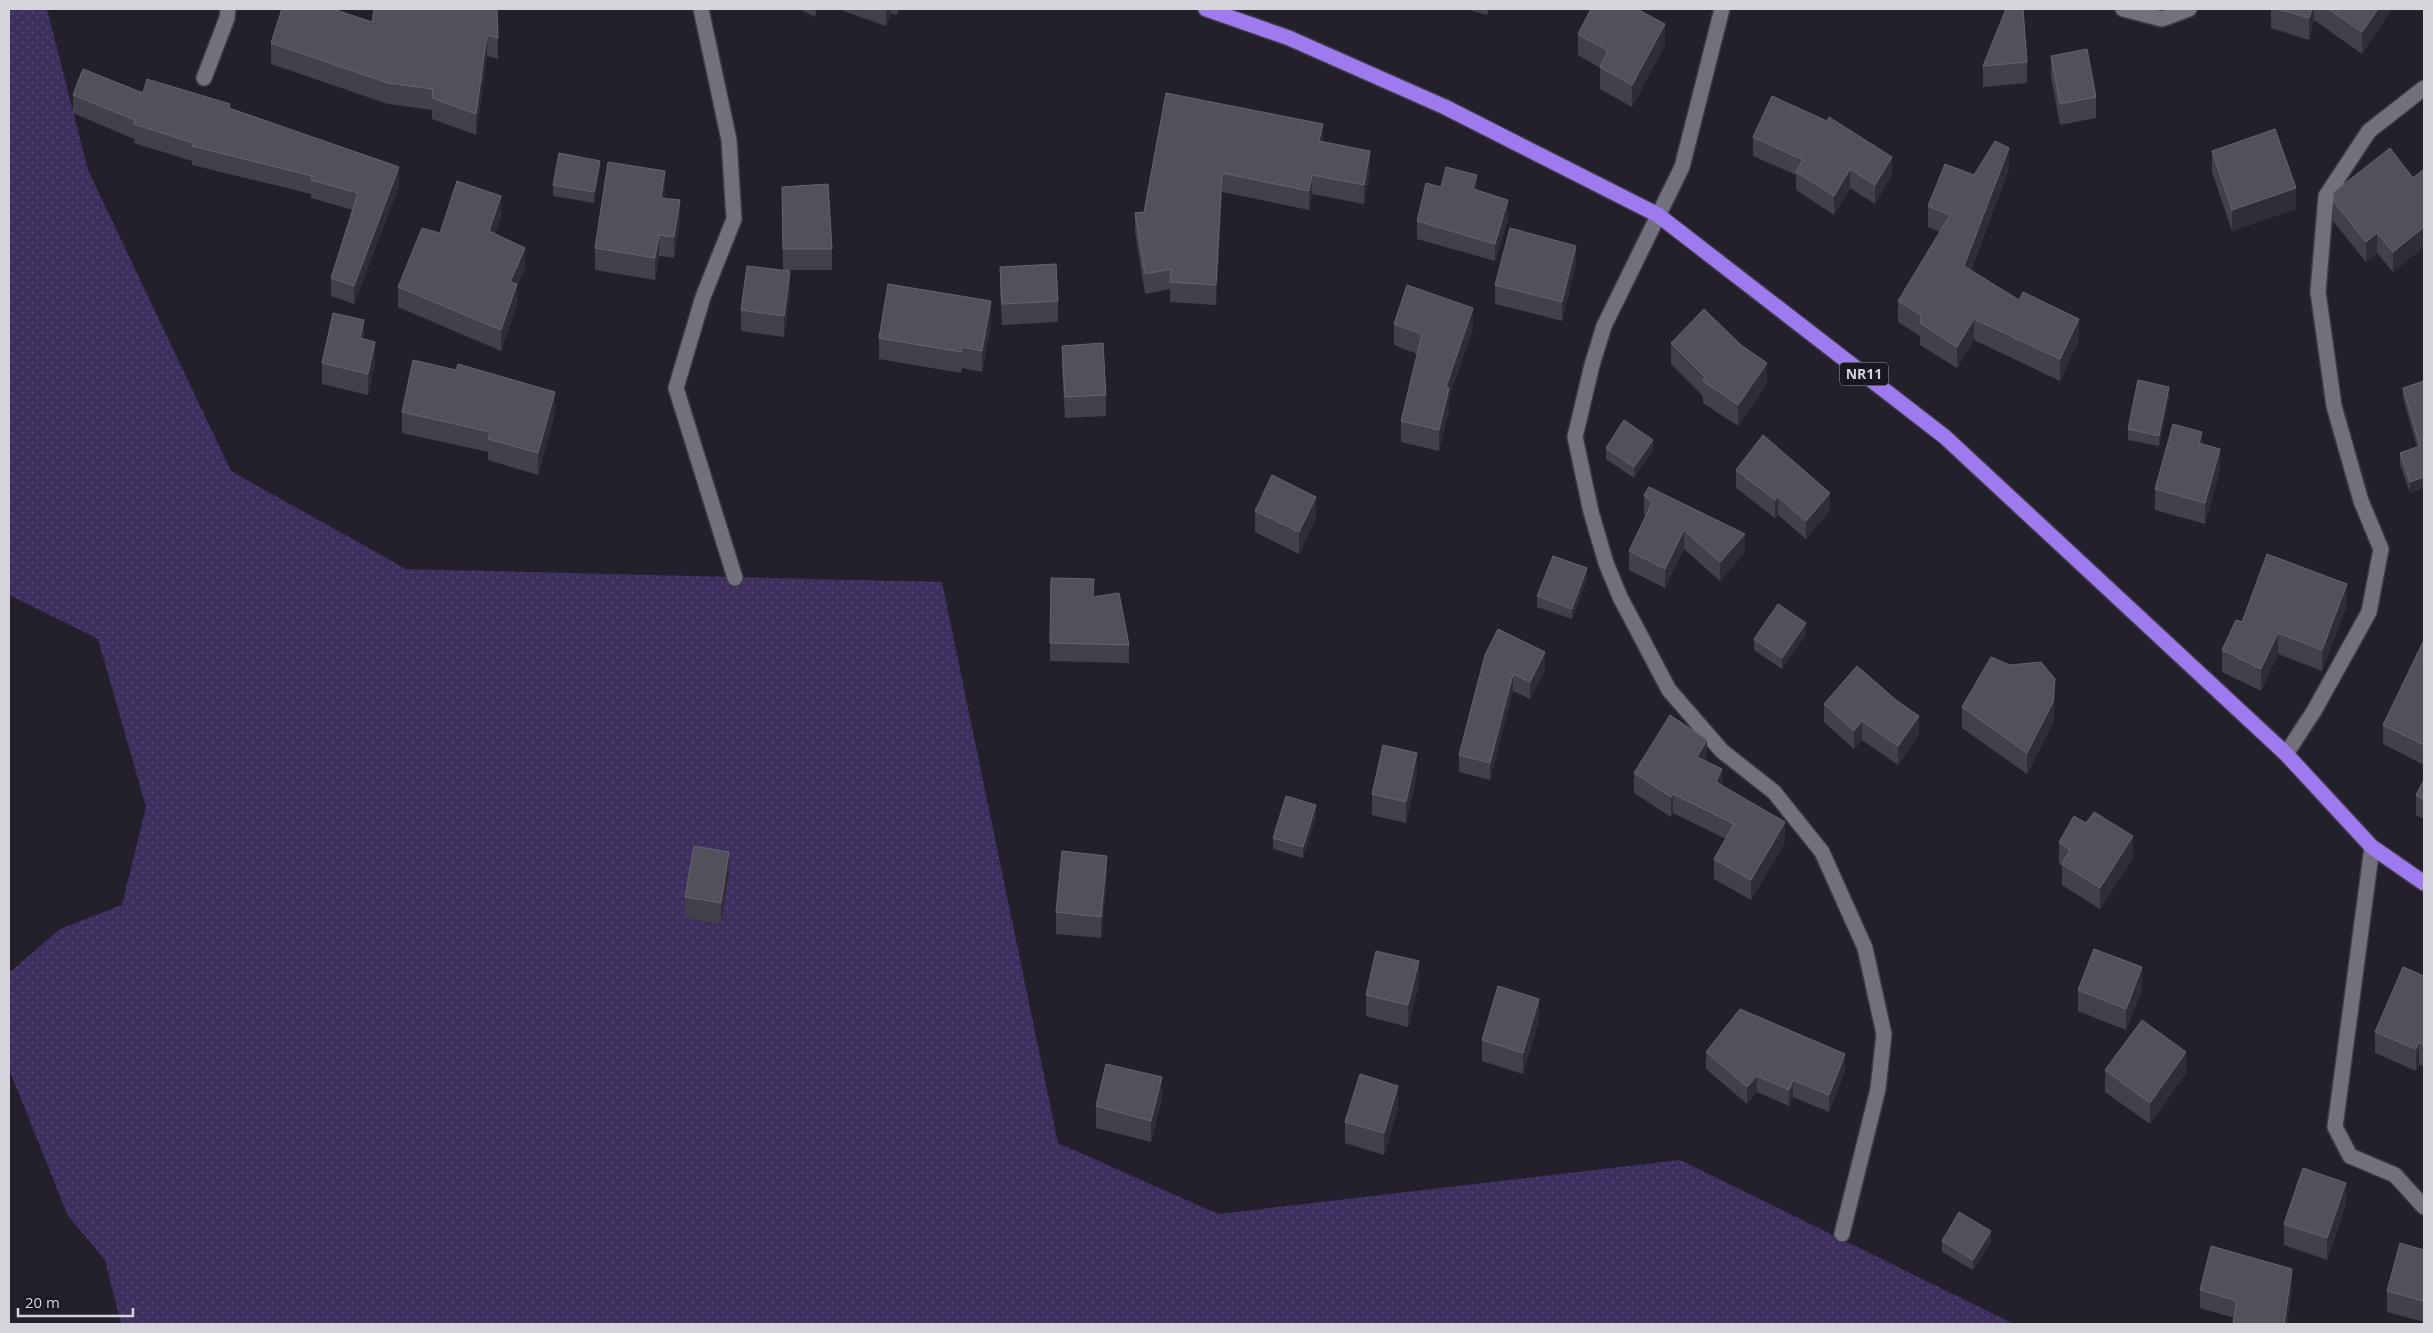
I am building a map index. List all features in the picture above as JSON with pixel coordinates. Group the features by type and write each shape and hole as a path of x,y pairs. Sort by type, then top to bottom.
{"highway":[{"name":"NR11","path":"1206,9 1289,38 1445,107 1658,215 1945,436 2286,754 2372,847 2424,883"}],"street":[{"path":"204,78 227,18 228,9"},
{"path":"701,9 729,140 734,219 703,297 676,388 735,578"},
{"path":"1722,9 1682,167 1604,326 1592,365 1575,437 1591,512 1606,563 1620,597 1669,690 1722,751 1774,792 1822,852 1865,948 1884,1034 1878,1089 1842,1234"},
{"path":"2123,9 2162,19 2189,9"},
{"path":"2286,754 2314,711 2369,612 2382,549 2361,501 2334,406 2318,292 2326,196 2369,131 2424,88"},
{"path":"2372,847 2335,1128 2350,1156 2395,1175 2424,1207"}],"shaded area":[{"path":"9,9 47,9 88,170 231,471 406,569 942,582 1058,1143 1218,1214 1680,1160 2014,1324 121,1324 105,1260 68,1216 9,1069 9,973 60,929 122,905 146,807 98,639 9,595"}],"building":[{"path":"282,9 333,9 372,22 374,9 497,9 498,38 487,35 476,114 432,98 433,89 388,83 271,43"},
{"path":"1591,9 1637,9 1665,24 1632,85 1600,67 1608,51 1578,34"},
{"path":"2006,9 2023,9 2027,62 1983,66"},
{"path":"2278,9 2312,9 2309,18"},
{"path":"2328,9 2378,9 2362,32"},
{"path":"2087,49 2096,97 2060,104 2051,56"},
{"path":"83,69 143,93 147,79 230,104 229,108 399,167 354,286 331,278 358,193 311,180 312,176 192,146 193,143 134,124 135,120 73,95"},
{"path":"1166,93 1323,124 1319,141 1370,151 1364,185 1312,175 1309,191 1222,173 1216,285 1170,282 1171,269 1145,274 1135,213 1144,212"},
{"path":"1772,96 1827,121 1829,117 1892,157 1875,185 1850,169 1834,196 1796,172 1803,160 1753,137"},
{"path":"2275,129 2296,188 2232,210 2212,151"},
{"path":"1995,141 2009,148 1964,266 2019,300 2023,292 2079,319 2060,359 1974,319 1957,347 1920,323 1921,315 1898,301 1950,215 1928,206 1945,164 1974,175"},
{"path":"2390,148 2413,178 2424,169 2424,227 2393,252 2377,233 2366,242 2333,201 2334,192"},
{"path":"559,153 600,161 594,192 553,185"},
{"path":"608,162 665,171 661,198 680,200 674,237 659,235 655,258 595,248"},
{"path":"1446,167 1477,175 1473,189 1508,200 1495,244 1417,221 1426,183 1441,187"},
{"path":"457,181 501,196 489,231 525,248 510,282 517,284 501,330 398,287 422,228 440,233"},
{"path":"828,184 832,249 783,249 782,187"},
{"path":"1510,228 1576,246 1562,302 1495,285"},
{"path":"1056,264 1058,301 1002,304 1000,267"},
{"path":"747,266 790,271 784,316 741,310"},
{"path":"888,284 991,301 982,351 962,347 961,352 879,338"},
{"path":"1407,285 1473,308 1446,387 1449,388 1439,430 1401,421 1422,334 1394,324"},
{"path":"1704,309 1741,345 1767,363 1738,405 1703,381 1705,377 1671,343"},
{"path":"333,313 364,320 360,338 375,342 368,374 322,363"},
{"path":"1103,343 1106,395 1065,397 1062,346"},
{"path":"413,360 456,370 458,364 555,392 538,453 488,439 490,432 402,412"},
{"path":"2138,380 2169,387 2159,436 2128,429"},
{"path":"2424,381 2424,477 2410,482 2400,453 2420,446 2403,388"},
{"path":"1624,420 1653,440 1634,467 1606,448"},
{"path":"2173,424 2202,432 2199,443 2220,449 2205,503 2155,489"},
{"path":"1763,435 1830,493 1806,521 1778,497 1775,500 1736,470"},
{"path":"1272,475 1316,497 1299,532 1255,511"},
{"path":"1649,487 1745,534 1720,562 1684,530 1665,569 1629,551 1652,503 1644,495"},
{"path":"2267,554 2347,584 2322,650 2278,633 2261,669 2222,650 2236,620 2242,622"},
{"path":"1553,556 1587,568 1572,609 1537,596"},
{"path":"1051,578 1094,579 1093,597 1119,593 1129,645 1050,643"},
{"path":"1778,604 1806,623 1782,658 1754,639"},
{"path":"1498,629 1545,652 1530,682 1513,674 1490,763 1459,755 1485,655"},
{"path":"2424,640 2424,745 2383,725"},
{"path":"1991,657 2010,665 2041,662 2055,679 2053,702 2027,753 1962,707"},
{"path":"1857,666 1896,700 1919,716 1898,746 1862,721 1854,731 1824,704"},
{"path":"1670,715 1707,740 1697,757 1722,769 1716,782 1785,822 1751,880 1714,859 1734,824 1673,794 1671,797 1634,773"},
{"path":"1383,745 1417,753 1406,802 1372,794"},
{"path":"2424,780 2424,800 2416,795"},
{"path":"1286,796 1316,805 1303,847 1273,838"},
{"path":"2094,812 2133,836 2100,888 2062,864 2070,850 2059,842 2074,816 2086,823"},
{"path":"694,846 729,852 721,903 685,897"},
{"path":"1062,851 1107,856 1101,917 1056,912"},
{"path":"2094,949 2142,967 2126,1009 2078,990"},
{"path":"1376,951 1419,961 1408,1005 1366,995"},
{"path":"2403,967 2424,976 2424,1045 2419,1042 2416,1049 2375,1032"},
{"path":"1498,986 1539,999 1523,1053 1482,1040"},
{"path":"1740,1009 1845,1054 1829,1095 1793,1080 1789,1090 1757,1076 1747,1087 1706,1052"},
{"path":"2142,1020 2186,1052 2150,1103 2105,1070"},
{"path":"1106,1064 1162,1077 1151,1121 1096,1106"},
{"path":"1360,1074 1398,1086 1384,1133 1345,1122"},
{"path":"2303,1168 2346,1183 2327,1238 2284,1224"},
{"path":"1959,1212 1991,1231 1973,1260 1942,1241"},
{"path":"2400,1243 2424,1250 2424,1301 2387,1291"},
{"path":"2211,1246 2292,1269 2284,1324 2233,1324 2237,1301 2200,1290"}]}
